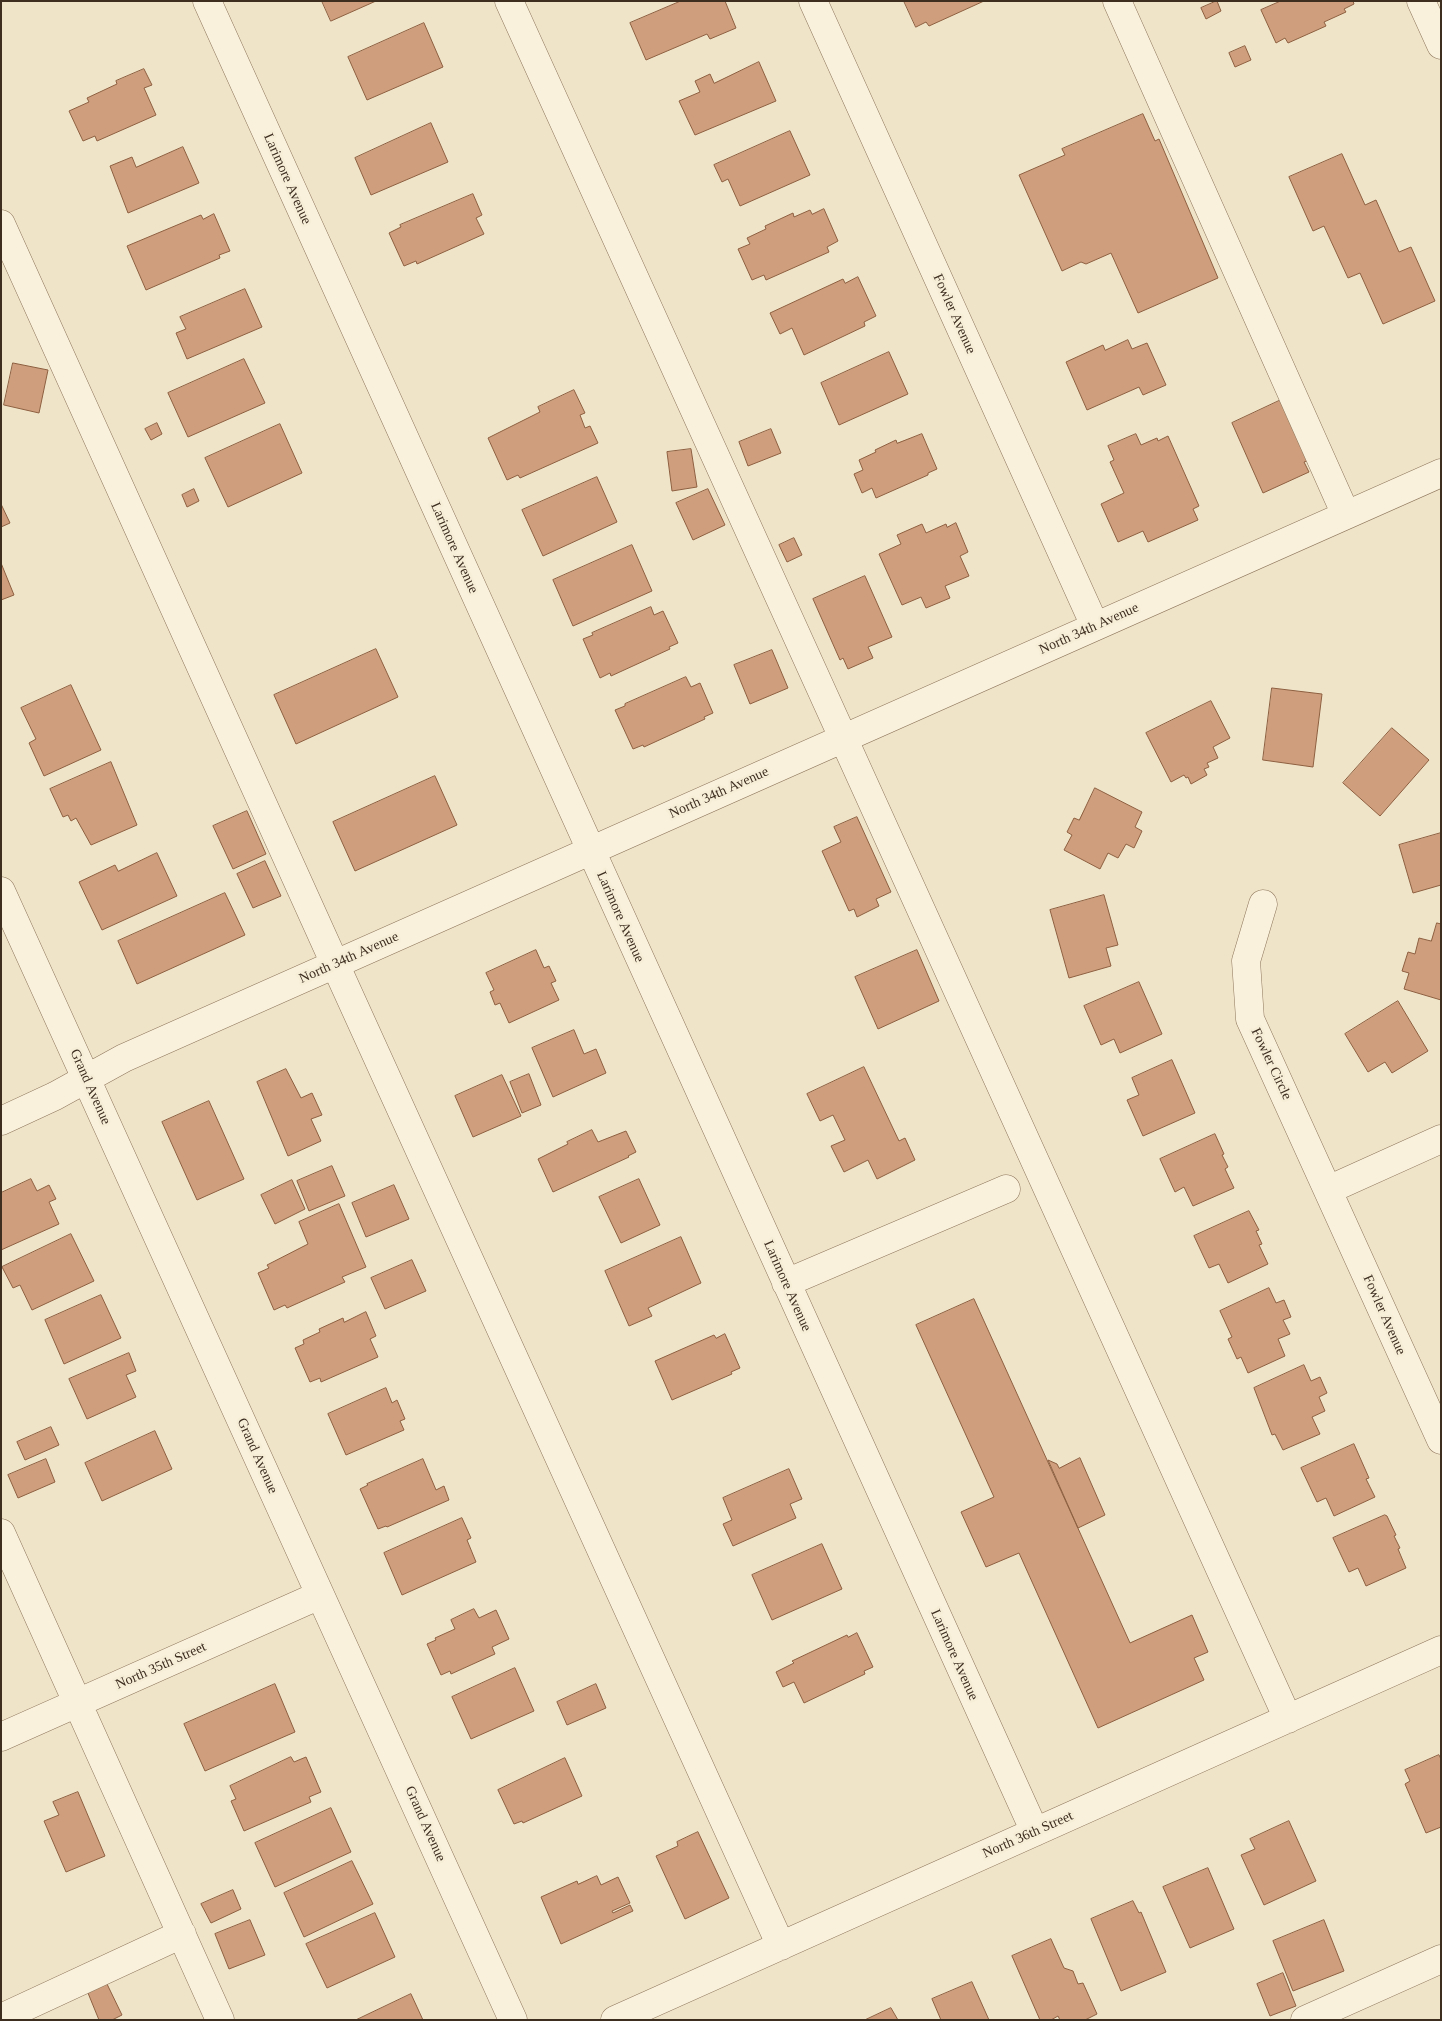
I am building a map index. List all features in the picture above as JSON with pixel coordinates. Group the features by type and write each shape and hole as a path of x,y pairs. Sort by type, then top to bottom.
{"street":[{"name":"Larimore Avenue","path":"207,1 1035,1832"},
{"path":"509,1 1288,1719"},
{"name":"Fowler Avenue","path":"813,1 1095,626"},
{"path":"1117,1 1346,515"},
{"path":"1421,1 1441,44"},
{"path":"1,224 781,1946"},
{"name":"North 34th Avenue","path":"1,1121 55,1096 124,1058 1441,472"},
{"name":"Grand Avenue","path":"1,891 514,2020"},
{"name":"Fowler Circle","path":"1263,904 1246,961 1250,1019 1328,1190"},
{"path":"1328,1190 1441,1140"},
{"path":"786,1283 1006,1189"},
{"name":"Fowler Avenue","path":"1328,1190 1441,1440"},
{"path":"1,1533 79,1702 220,2020"},
{"name":"North 35th Street","path":"1,1737 320,1595"},
{"name":"North 36th Street","path":"615,2020 1441,1650"},
{"path":"1,2018 182,1934"},
{"path":"1305,2020 1441,1959"}],"building":[{"path":"322,1 376,1 331,21"},
{"path":"681,1 725,1 736,28 710,39 707,34 646,60 630,23"},
{"path":"904,1 984,1 929,26 926,22 916,27"},
{"path":"1217,1 1221,11 1206,19 1201,8"},
{"path":"1281,1 1353,1 1354,4 1344,9 1346,12 1324,22 1326,26 1288,43 1285,38 1276,43 1261,10"},
{"path":"424,23 443,67 367,100 348,57"},
{"path":"1245,46 1251,60 1235,67 1229,53"},
{"path":"759,62 776,101 695,135 679,101 700,92 695,81 710,74 714,83"},
{"path":"144,69 152,85 144,88 156,115 97,141 95,136 83,141 69,111 89,102 87,98 117,84 116,81"},
{"path":"1143,114 1155,141 1159,139 1218,278 1138,313 1111,253 1086,264 1081,262 1062,271 1019,175 1065,155 1062,149"},
{"path":"431,123 448,162 371,195 355,158"},
{"path":"790,131 810,175 740,206 728,179 722,182 714,165"},
{"path":"183,147 199,183 128,213 110,166 132,157 136,167"},
{"path":"1342,154 1365,205 1376,200 1399,252 1411,247 1435,301 1383,324 1360,273 1348,278 1324,226 1313,231 1289,177"},
{"path":"473,194 482,215 476,218 484,234 417,264 416,261 404,266 389,233 401,227 400,225"},
{"path":"824,209 838,241 827,247 829,252 766,280 764,275 752,280 738,249 750,244 747,238 766,229 765,226 793,213 794,217 810,210 812,214"},
{"path":"214,214 230,251 219,255 220,258 146,290 127,246 201,215 203,219"},
{"path":"858,277 876,316 864,322 865,326 804,355 792,328 780,334 770,313 843,279 845,283"},
{"path":"245,289 262,327 187,359 176,333 186,329 180,317"},
{"path":"1128,340 1132,349 1147,343 1166,385 1143,395 1139,387 1087,410 1066,362 1103,345 1105,350"},
{"path":"889,352 908,394 839,425 821,383"},
{"path":"244,359 265,403 188,437 168,393"},
{"path":"13,363 48,370 39,413 4,405"},
{"path":"574,390 585,413 580,415 585,428 590,426 598,443 520,478 518,475 507,480 488,438 540,412 538,407"},
{"path":"1281,400 1309,460 1304,462 1309,472 1263,493 1232,423"},
{"path":"157,423 162,434 151,440 145,429"},
{"path":"280,424 302,473 228,507 205,458"},
{"path":"771,429 781,453 748,466 739,442"},
{"path":"922,434 937,469 928,473 928,475 876,498 872,488 862,493 854,474 863,470 859,460 896,440 897,443"},
{"path":"1136,434 1141,445 1157,438 1158,441 1168,436 1199,506 1193,509 1198,520 1148,542 1143,531 1118,542 1101,504 1124,493 1110,462 1114,460 1108,446"},
{"path":"691,449 697,487 672,491 667,452"},
{"path":"597,477 617,522 543,556 522,510"},
{"path":"194,489 199,501 187,507 182,495"},
{"path":"708,489 725,525 693,540 676,503"},
{"path":"1,504 10,523 1,527"},
{"path":"956,523 968,552 960,556 969,576 945,586 950,598 926,608 921,597 902,605 879,554 901,544 897,535 922,524 926,533 946,524 947,527"},
{"path":"794,538 802,555 787,562 779,545"},
{"path":"632,545 652,591 573,626 553,580"},
{"path":"1,563 14,595 1,600"},
{"path":"865,576 892,637 868,647 873,658 848,669 843,658 840,660 813,599"},
{"path":"651,607 654,615 663,611 678,643 669,647 670,649 611,676 610,673 600,678 583,639 593,635 592,633"},
{"path":"376,649 398,697 296,744 274,695"},
{"path":"772,650 788,688 750,704 734,665"},
{"path":"686,677 691,687 700,683 713,713 704,717 705,719 644,747 643,745 633,749 615,710"},
{"path":"71,685 101,750 44,776 29,743 36,739 21,708"},
{"path":"1272,688 1322,694 1313,767 1263,760"},
{"path":"1211,701 1230,738 1213,747 1218,758 1207,763 1209,767 1204,769 1207,775 1191,784 1188,777 1186,778 1184,775 1171,782 1146,733"},
{"path":"1392,728 1429,760 1380,816 1343,783"},
{"path":"111,762 137,825 91,845 76,818 71,821 68,815 63,817 50,789"},
{"path":"435,776 457,825 355,871 333,822"},
{"path":"1095,788 1142,812 1135,827 1142,831 1134,848 1126,844 1118,858 1108,853 1100,869 1064,850 1072,835 1067,832 1074,818 1079,820"},
{"path":"247,811 266,854 233,869 213,826"},
{"path":"857,817 891,892 876,899 879,906 857,917 854,909 849,911 822,851 841,842 834,827"},
{"path":"1441,833 1441,885 1413,893 1399,845"},
{"path":"157,853 177,896 102,930 79,882 115,865 118,871"},
{"path":"265,861 281,896 253,908 237,874"},
{"path":"225,893 245,935 137,984 118,941"},
{"path":"1104,895 1118,945 1106,948 1111,966 1069,978 1050,910"},
{"path":"1437,923 1441,924 1441,1000 1404,989 1409,973 1402,971 1408,952 1415,954 1419,938 1431,941"},
{"path":"536,950 544,968 549,966 556,981 551,983 559,1000 509,1023 500,1003 495,1005 490,992 494,990 486,973"},
{"path":"917,950 939,1001 878,1029 855,977"},
{"path":"1139,982 1162,1034 1120,1053 1114,1039 1101,1045 1084,1006"},
{"path":"1398,1001 1428,1051 1392,1073 1385,1062 1368,1072 1345,1034"},
{"path":"574,1030 584,1054 596,1049 606,1073 553,1097 532,1048"},
{"path":"1172,1060 1195,1113 1143,1136 1127,1100 1139,1095 1132,1078"},
{"path":"864,1067 899,1141 905,1138 915,1160 877,1179 868,1160 844,1172 831,1146 845,1140 833,1115 820,1121 807,1094"},
{"path":"286,1069 301,1098 312,1093 322,1115 311,1119 321,1141 288,1156 257,1082"},
{"path":"529,1074 541,1105 522,1113 510,1082"},
{"path":"502,1075 521,1116 473,1137 455,1096"},
{"path":"209,1101 244,1179 197,1200 162,1122"},
{"path":"592,1130 598,1142 626,1131 636,1152 553,1192 538,1159"},
{"path":"1215,1134 1228,1167 1225,1169 1234,1188 1193,1206 1184,1187 1175,1192 1160,1159"},
{"path":"332,1166 345,1196 309,1211 297,1181"},
{"path":"31,1179 37,1191 49,1185 56,1199 49,1202 59,1224 1,1250 1,1193"},
{"path":"639,1179 660,1225 621,1243 599,1197"},
{"path":"292,1180 305,1209 275,1224 261,1195"},
{"path":"394,1185 409,1219 366,1237 352,1203"},
{"path":"339,1204 366,1267 342,1277 345,1282 287,1308 285,1305 274,1310 258,1273 269,1268 267,1265 308,1244 299,1222"},
{"path":"1249,1211 1259,1230 1256,1231 1262,1244 1259,1245 1268,1264 1228,1283 1219,1264 1209,1268 1194,1236"},
{"path":"71,1234 94,1281 32,1310 20,1285 13,1288 2,1267"},
{"path":"681,1237 701,1283 648,1308 652,1316 629,1326 605,1271"},
{"path":"412,1260 426,1291 385,1309 371,1278"},
{"path":"1269,1288 1276,1303 1284,1300 1291,1317 1283,1320 1290,1334 1278,1339 1285,1356 1248,1373 1241,1357 1237,1359 1228,1339 1232,1337 1220,1311"},
{"path":"101,1295 121,1338 64,1364 45,1320"},
{"path":"974,1299 1130,1643 1192,1615 1208,1652 1194,1658 1204,1680 1098,1728 1019,1553 986,1567 961,1512 994,1497 916,1325"},
{"path":"366,1312 376,1336 370,1339 378,1357 321,1382 320,1378 310,1382 295,1348 304,1344 303,1340 320,1332 319,1329 343,1318 344,1322"},
{"path":"725,1334 740,1368 731,1372 732,1374 672,1400 655,1361 714,1335 716,1338"},
{"path":"129,1353 136,1371 126,1375 136,1397 87,1419 69,1379"},
{"path":"1304,1365 1311,1381 1320,1377 1327,1393 1319,1397 1325,1411 1312,1417 1320,1434 1283,1450 1275,1434 1272,1435 1254,1388"},
{"path":"386,1388 392,1403 397,1400 405,1419 400,1421 404,1430 346,1455 328,1414"},
{"path":"51,1427 59,1445 25,1460 17,1442"},
{"path":"155,1431 172,1469 102,1501 85,1463"},
{"path":"1354,1444 1369,1478 1366,1479 1375,1497 1334,1516 1326,1498 1317,1502 1301,1468"},
{"path":"1080,1458 1105,1515 1078,1528 1048,1460 1057,1464 1059,1468"},
{"path":"46,1459 55,1482 18,1498 8,1475"},
{"path":"423,1459 436,1490 444,1486 449,1500 387,1527 378,1529 360,1489 367,1484"},
{"path":"789,1469 802,1499 790,1504 796,1518 733,1546 723,1524 732,1520 723,1498"},
{"path":"1385,1515 1396,1535 1394,1536 1406,1568 1366,1586 1358,1568 1349,1572 1333,1538"},
{"path":"462,1518 471,1538 467,1540 476,1562 402,1595 384,1553"},
{"path":"822,1544 842,1589 772,1620 752,1575"},
{"path":"474,1609 479,1618 496,1610 509,1639 492,1647 495,1654 451,1674 450,1671 441,1675 427,1644 436,1640 435,1638 455,1629 451,1620"},
{"path":"857,1633 873,1667 864,1671 865,1674 804,1703 794,1682 783,1687 776,1672 794,1663 792,1661 847,1635 848,1637"},
{"path":"515,1668 534,1711 471,1739 452,1697"},
{"path":"275,1684 295,1732 205,1771 184,1724"},
{"path":"596,1684 606,1708 567,1725 557,1702"},
{"path":"1439,1755 1441,1759 1441,1827 1426,1833 1405,1784 1410,1781 1405,1770"},
{"path":"291,1757 294,1762 306,1757 321,1792 309,1797 311,1802 244,1831 231,1801 236,1799 230,1786"},
{"path":"565,1758 582,1796 523,1823 522,1821 514,1824 498,1790"},
{"path":"78,1792 105,1856 66,1872 44,1821 59,1815 53,1802"},
{"path":"331,1808 351,1852 275,1887 255,1843"},
{"path":"1289,1821 1316,1881 1264,1905 1241,1855 1255,1849 1250,1839"},
{"path":"698,1832 729,1898 685,1919 656,1856 678,1846 677,1842"},
{"path":"352,1861 373,1904 304,1937 284,1893"},
{"path":"1208,1868 1234,1929 1190,1948 1163,1887"},
{"path":"597,1876 601,1885 618,1877 630,1903 612,1911 613,1913 630,1905 633,1911 561,1944 541,1897 577,1881 578,1884"},
{"path":"233,1890 241,1909 211,1923 201,1904"},
{"path":"1133,1901 1139,1913 1141,1912 1166,1972 1121,1991 1091,1919"},
{"path":"375,1913 395,1957 327,1988 306,1944"},
{"path":"250,1920 265,1955 229,1969 215,1934"},
{"path":"1324,1920 1344,1971 1293,1991 1273,1941"},
{"path":"1051,1939 1064,1968 1073,1971 1078,1984 1083,1983 1097,2014 1085,2020 1060,2020 1058,2016 1051,2020 1040,2020 1012,1956"},
{"path":"1283,1973 1296,2006 1270,2016 1257,1984"},
{"path":"972,1982 989,2020 941,2020 932,1999"},
{"path":"107,1984 122,2015 112,2020 99,2020 88,1993"},
{"path":"411,1994 423,2020 356,2020"},
{"path":"891,2008 898,2020 865,2020"}]}
